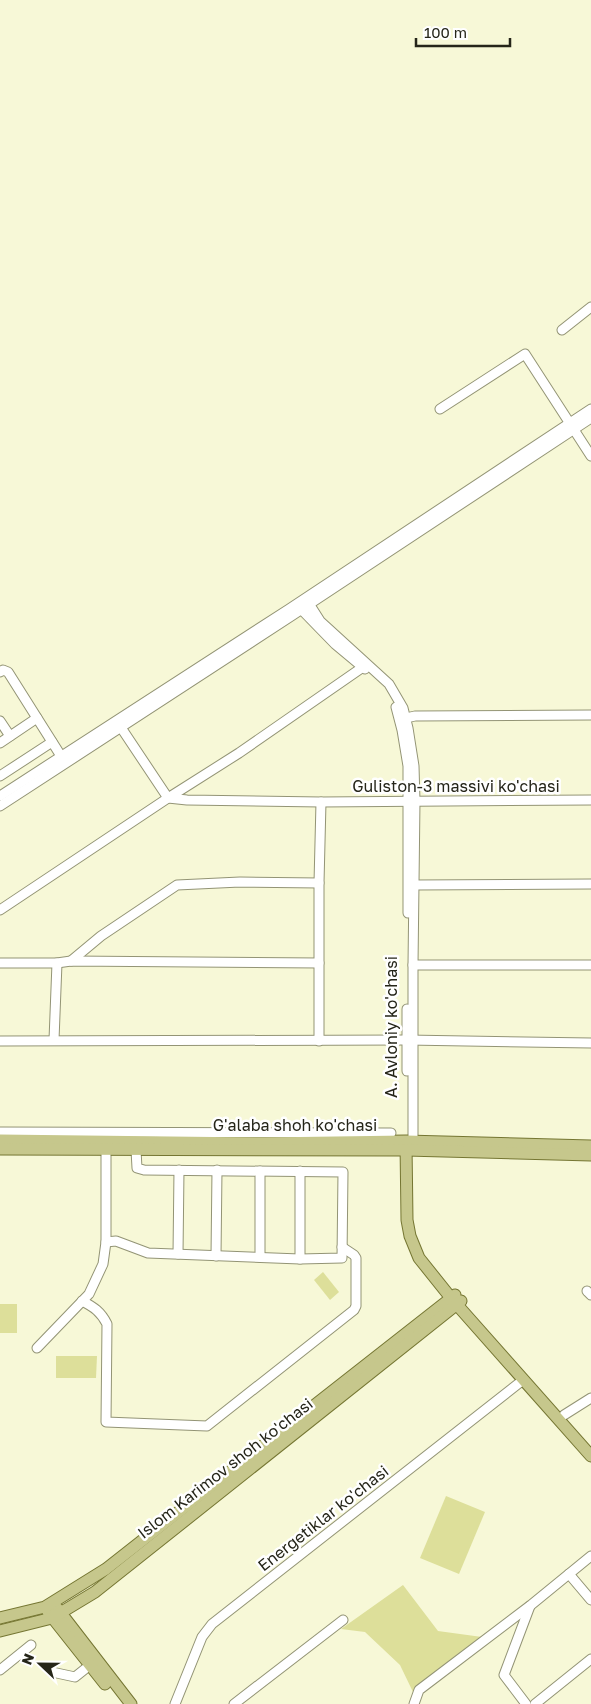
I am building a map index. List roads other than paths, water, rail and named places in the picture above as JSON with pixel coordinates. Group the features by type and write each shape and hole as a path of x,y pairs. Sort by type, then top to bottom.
{"main road":[{"name":"G'alaba shoh ko'chasi","path":"0,1140 94,1136 264,1143 355,1137 410,1146 591,1154"},
{"name":"G'alaba shoh ko'chasi","path":"0,1149 136,1150 410,1146 591,1146"},
{"name":"A. Avloniy ko'chasi","path":"410,1146 407,1220 410,1236 422,1265 591,1446"},
{"name":"A. Avloniy ko'chasi","path":"456,1300 523,1380 591,1456"},
{"name":"Islom Karimov shoh ko'chasi","path":"0,1618 49,1604 106,1569 456,1300"},
{"name":"Islom Karimov shoh ko'chasi","path":"0,1631 56,1615 95,1592 456,1300"},
{"path":"49,1604 90,1665 122,1704"},
{"path":"56,1615 131,1704"}],"street":[{"path":"562,330 591,307"},
{"path":"440,409 525,354 591,456"},
{"path":"0,806 572,426 591,409"},
{"path":"572,426 591,418"},
{"path":"0,796 303,604"},
{"name":"A. Avloniy ko'chasi","path":"303,604 335,644 379,680 391,695 397,709 408,766 412,801 414,885 410,1040"},
{"name":"A. Avloniy ko'chasi","path":"303,604 389,684 403,708 406,718 414,766 412,801 410,1146"},
{"path":"0,910 239,753 363,667"},
{"path":"0,672 3,670 8,672 61,756"},
{"path":"406,718 415,716 591,714"},
{"path":"0,743 37,718"},
{"path":"0,721 10,736"},
{"path":"120,726 168,798"},
{"path":"0,776 52,742"},
{"name":"Guliston-3 massivi ko'chasi","path":"168,798 187,800 321,802 591,800"},
{"path":"319,1041 321,802"},
{"path":"70,961 101,936 177,885 240,882 319,883"},
{"path":"414,885 591,884"},
{"path":"0,963 57,963 70,961 319,963"},
{"path":"54,1040 57,963"},
{"path":"413,964 591,965"},
{"path":"0,1041 410,1040 591,1043"},
{"path":"0,1132 94,1136"},
{"path":"355,1137 391,1133"},
{"path":"36,1348 89,1294 104,1264 106,1242 106,1150"},
{"path":"106,1242 116,1242 148,1253 300,1259 342,1258 342,1172 144,1170 138,1168 136,1150"},
{"path":"178,1170 178,1254"},
{"path":"216,1256 217,1170"},
{"path":"260,1171 260,1257"},
{"path":"300,1171 300,1259"},
{"path":"82,1301 102,1314 107,1324 106,1422 207,1426 354,1310 356,1306 356,1258 342,1247"},
{"name":"Energetiklar ko'chasi","path":"175,1704 202,1637 212,1624 523,1380"},
{"path":"564,1415 591,1398"},
{"path":"414,1704 419,1690 591,1556"},
{"path":"569,1574 591,1600"},
{"path":"526,1704 504,1675 531,1604"},
{"path":"234,1704 343,1620"},
{"path":"0,1670 31,1645"},
{"path":"534,1704 591,1659"},
{"path":"49,1669 52,1672 75,1677 90,1665"},
{"path":"544,1704 591,1666"}]}
